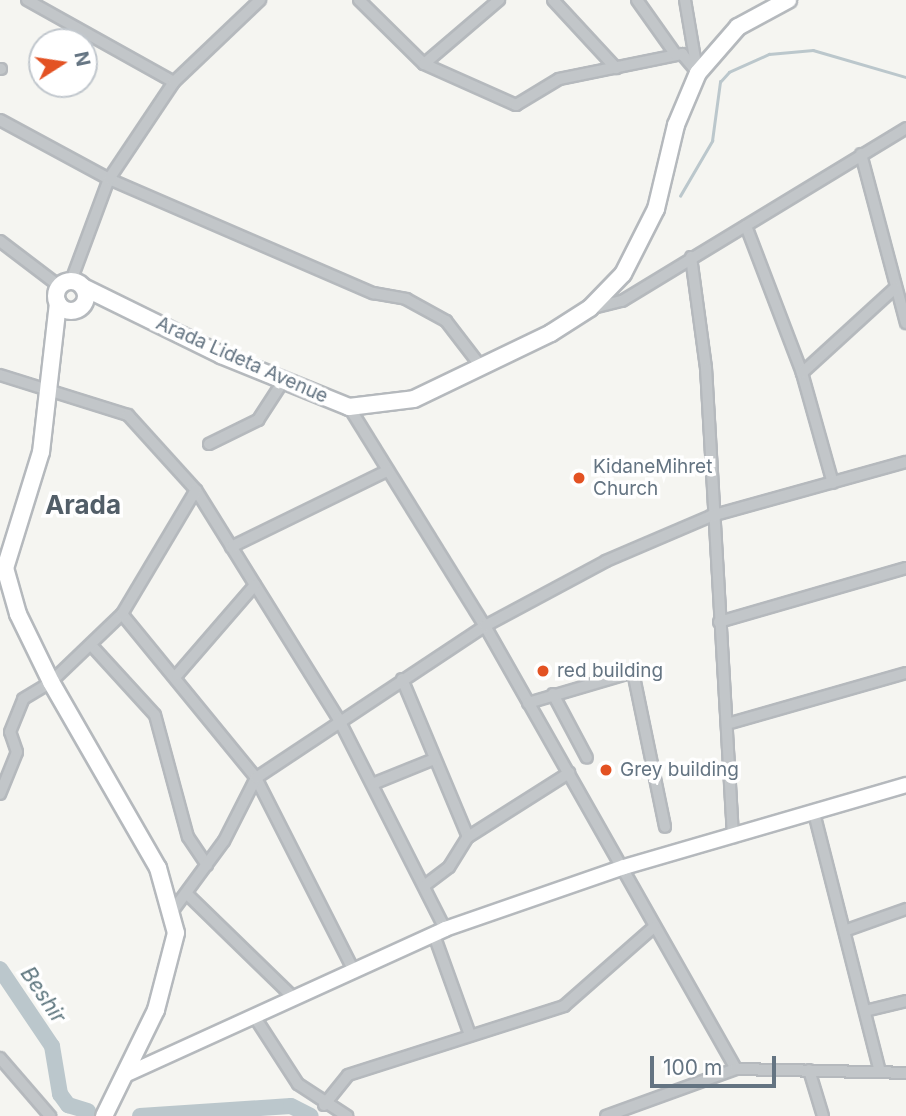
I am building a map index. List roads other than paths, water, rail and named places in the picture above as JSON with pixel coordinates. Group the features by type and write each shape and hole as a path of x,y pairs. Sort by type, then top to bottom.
{"highway":[{"name":"Arada Lideta Avenue","path":"71,285 349,407 414,399 481,368 590,308 623,274 641,244 698,73 738,27 788,0"},
{"path":"71,285 58,303 52,386 41,452 2,569 18,614 51,682 158,868 174,909 167,980 104,1116"},
{"path":"56,340 78,308 71,285"},
{"name":"Arada Lideta Avenue","path":"58,303 78,308 120,308"}],"main road":[{"path":"125,1075 353,969 440,932 624,867 906,785"}],"street":[{"path":"27,0 174,82"},
{"path":"0,243 71,285 109,179 174,82 260,0"},
{"path":"424,64 499,0"},
{"path":"553,0 616,68"},
{"path":"637,0 676,55"},
{"path":"685,0 698,73"},
{"path":"367,3 424,64 516,105 559,79 676,55 682,54 698,73"},
{"path":"0,120 109,179 373,293 405,299 446,321 481,368"},
{"path":"590,308 622,301 906,128"},
{"path":"861,154 906,323"},
{"path":"746,226 802,373 833,482"},
{"path":"691,257 706,368 711,516 733,837"},
{"path":"802,373 895,288"},
{"path":"0,375 52,386 128,415 196,491 338,718 375,783 424,886 470,1035"},
{"path":"209,444 258,419 284,380"},
{"path":"349,407 485,626 624,867 654,927 736,1069"},
{"path":"174,909 207,865 252,795 256,778 338,718 485,626 606,561 711,516 906,462"},
{"path":"231,547 387,471"},
{"path":"0,794 18,752 10,732 19,705 51,682 92,646 122,614 196,491"},
{"path":"719,622 906,568"},
{"path":"177,675 255,585"},
{"path":"122,614 177,675 256,778 353,969"},
{"path":"92,646 155,715 183,824 207,865"},
{"path":"528,703 618,672 636,676 664,827"},
{"path":"727,724 906,673"},
{"path":"402,679 432,760 468,837"},
{"path":"553,694 587,758"},
{"path":"375,783 432,760"},
{"path":"424,886 449,867 468,837 569,773"},
{"path":"814,813 847,930 880,1072"},
{"path":"187,894 293,997"},
{"path":"847,930 906,909"},
{"path":"324,1105 348,1075 564,1006 654,927"},
{"path":"865,1011 906,1001"},
{"path":"254,1016 274,1054 324,1105 347,1116"},
{"path":"0,1058 50,1116"},
{"path":"606,1116 736,1069 906,1073"},
{"path":"809,1070 822,1116"}],"waterway":[{"path":"680,196 712,141 720,82 729,72 769,54 813,50 906,77"},
{"name":"Beshir","path":"0,969 52,1046 60,1094 68,1105 88,1111"},
{"name":"Beshir","path":"140,1116 291,1106 311,1116"}],"place":[{"name":"KidaneMihret Church","path":"579,478"},
{"name":"red building","path":"543,671"},
{"name":"Grey building","path":"606,770"}],"district":[{"name":"Arada","path":"83,505"}]}
